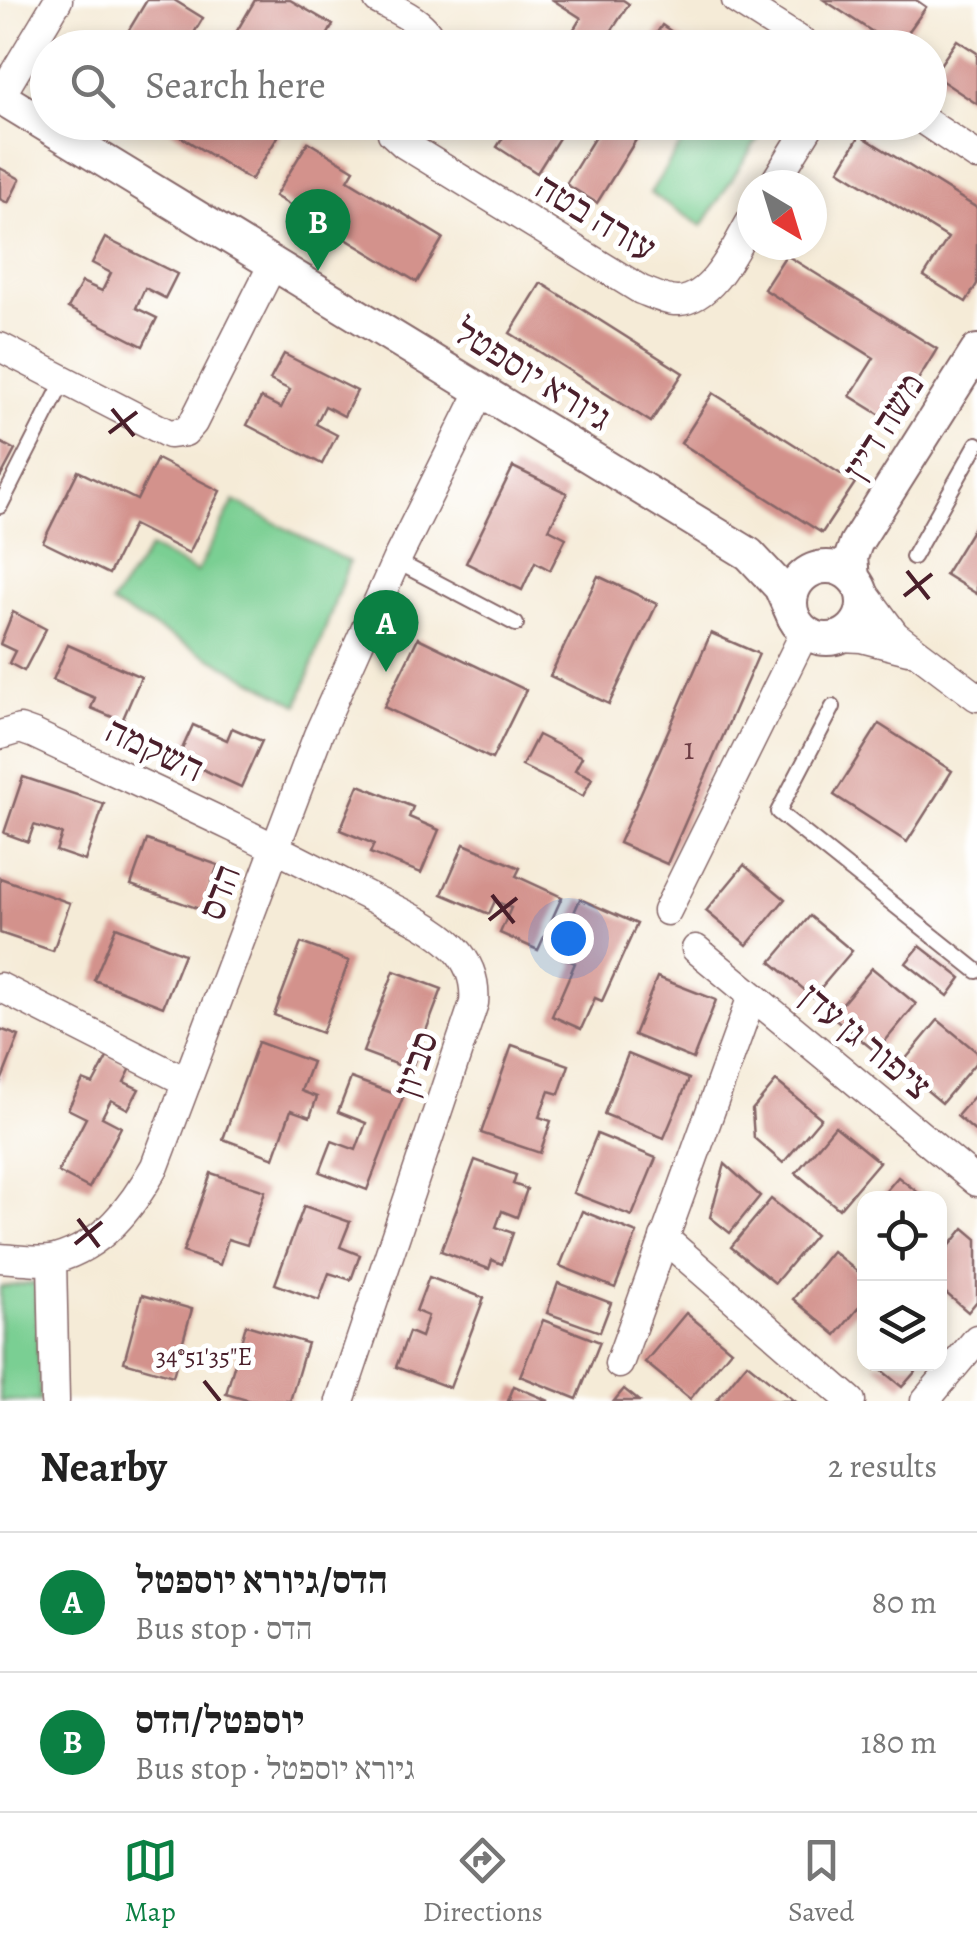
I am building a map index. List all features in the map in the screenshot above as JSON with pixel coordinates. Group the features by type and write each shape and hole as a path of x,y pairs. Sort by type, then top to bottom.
{"street":[{"path":"40,30 58,0"},
{"path":"378,0 424,30"},
{"path":"736,0 784,30"},
{"path":"0,97 30,47"},
{"name":"גיורא יוספטל","path":"0,97 30,115"},
{"path":"947,136 977,156"},
{"name":"גיורא יוספטל","path":"71,140 750,554 780,586 800,625"},
{"name":"עזרה בטה","path":"400,140 641,290 678,302 711,284 737,243"},
{"path":"782,170 801,140"},
{"path":"0,346 169,434 185,432 193,424 274,264"},
{"name":"משה דיין","path":"838,576 977,351"},
{"name":"הדס","path":"52,1260 90,1244 138,1196 155,1166 318,735 396,561 482,390"},
{"name":"גיורא יוספטל","path":"750,554 838,576"},
{"path":"667,910 800,625 791,597 795,587 838,576"},
{"path":"838,576 862,612 858,622 841,637"},
{"path":"838,576 914,652 977,697"},
{"path":"800,625 828,640 861,638 914,652"},
{"name":"השקמה","path":"0,735 20,729 34,734 277,846"},
{"name":"סביון","path":"277,846 430,930 454,948 468,965 476,985 465,1034 340,1401"},
{"name":"ציפור גן עדן","path":"696,948 977,1182"},
{"path":"0,987 187,1082"},
{"name":"ציפור גן עדן","path":"618,1364 752,996"},
{"path":"664,1238 850,1401"},
{"path":"0,1258 52,1260 55,1401"},
{"path":"925,1401 977,1339"}],"lane":[{"path":"0,506 64,380"},
{"path":"913,558 977,444"},
{"path":"396,561 516,624"},
{"path":"833,707 778,812 977,972"}],"green space":[{"path":"684,140 757,140 737,170 702,226 650,193"},
{"path":"234,501 349,562 298,705 111,604 150,548 197,572"},
{"path":"35,1283 40,1401 0,1401 0,1287"}],"building":[{"path":"147,0 174,0 203,18 196,30 129,30"},
{"path":"255,0 290,0 333,25 330,30 237,30"},
{"path":"553,0 623,0 629,4 612,30 573,30 581,18"},
{"path":"824,0 916,0 926,7 910,30 870,30"},
{"path":"957,40 977,53 977,104 947,84 947,55"},
{"path":"186,140 276,140 251,180"},
{"path":"501,140 558,140 537,173 497,147"},
{"path":"593,140 636,140 597,203 566,184"},
{"path":"857,140 868,140 977,208 977,284 966,302 924,276 948,238 839,170"},
{"path":"308,142 354,170 348,180 443,238 417,282 275,196"},
{"path":"0,168 20,179 8,203 0,199"},
{"path":"105,238 177,274 165,298 145,288 136,308 157,318 143,346 68,308 82,282 102,291 111,273 92,263"},
{"path":"783,260 794,260 937,349 892,422 850,396 874,358 764,289"},
{"path":"541,283 683,373 651,422 510,333"},
{"path":"284,354 357,391 344,416 325,406 316,424 337,435 322,464 247,425 261,398 281,408 290,390 270,380"},
{"path":"713,393 855,483 822,533 681,443"},
{"path":"0,442 15,450 0,478"},
{"path":"157,459 220,491 189,553 133,525 109,574 43,542 78,471 137,500"},
{"path":"513,467 567,493 549,529 566,538 550,570 535,562 522,590 466,563"},
{"path":"977,522 977,594 945,574"},
{"path":"598,576 657,604 609,704 550,676"},
{"path":"13,612 46,629 24,671 9,663 15,651 0,644"},
{"path":"711,633 759,654 667,864 619,843"},
{"path":"418,638 526,690 492,759 384,707"},
{"path":"68,645 141,677 122,721 91,708 95,698 53,680"},
{"path":"879,724 952,771 907,842 834,795"},
{"path":"193,725 227,740 232,728 262,741 241,787 178,758"},
{"path":"538,735 582,757 575,770 592,778 583,796 522,766"},
{"path":"23,777 104,804 85,861 56,851 62,834 34,825 28,842 4,833"},
{"path":"359,785 413,807 409,817 439,830 421,873 370,853 374,844 340,830"},
{"path":"147,840 218,865 202,910 131,885"},
{"path":"464,844 520,868 516,876 562,897 538,950 500,933 511,908 495,901 489,914 442,894"},
{"path":"744,865 785,899 747,945 706,911"},
{"path":"0,878 70,903 53,951 0,933"},
{"path":"580,899 637,924 602,1001 595,998 581,1029 552,1016 575,963 556,954"},
{"path":"810,916 852,951 813,997 771,962"},
{"path":"116,927 184,954 163,1007 94,980"},
{"path":"301,943 349,961 322,1033 274,1015"},
{"path":"920,946 961,978 948,996 906,963"},
{"path":"872,968 916,1004 876,1052 832,1016"},
{"path":"394,971 442,989 411,1070 363,1052"},
{"path":"657,977 716,1000 693,1059 634,1035"},
{"path":"938,1020 977,1052 977,1061 942,1103 899,1067"},
{"path":"0,1029 19,1036 0,1084"},
{"path":"258,1042 312,1062 301,1091 317,1097 310,1117 291,1110 274,1158 223,1139"},
{"path":"512,1045 569,1065 559,1094 549,1091 539,1117 551,1121 540,1153 481,1133"},
{"path":"628,1054 689,1079 664,1138 604,1114"},
{"path":"108,1056 131,1068 124,1082 139,1089 128,1109 111,1100 102,1117 121,1127 89,1188 58,1172 86,1118 68,1109 83,1080 93,1084"},
{"path":"351,1078 403,1097 367,1190 320,1172 332,1141 356,1150 366,1123 338,1112"},
{"path":"776,1081 821,1118 783,1163 754,1138 752,1110"},
{"path":"977,1093 977,1133 957,1116"},
{"path":"835,1126 879,1162 839,1209 796,1173"},
{"path":"597,1134 656,1158 632,1216 573,1193"},
{"path":"475,1160 516,1175 513,1184 527,1189 517,1217 502,1211 496,1227 513,1233 502,1264 492,1260 489,1269 441,1251"},
{"path":"725,1164 760,1196 730,1233 710,1217"},
{"path":"211,1173 265,1191 247,1245 228,1239 220,1265 183,1252"},
{"path":"898,1177 916,1191 886,1191"},
{"path":"771,1199 815,1235 775,1283 731,1247"},
{"path":"304,1206 350,1222 340,1247 360,1255 351,1280 329,1273 319,1300 275,1284"},
{"path":"582,1211 637,1233 615,1288 560,1266"},
{"path":"964,1228 977,1239 977,1301 968,1312 947,1294 947,1249"},
{"path":"832,1251 857,1271 857,1310 836,1335 793,1299"},
{"path":"429,1277 484,1298 450,1388 396,1367 409,1332 421,1337 428,1316 416,1311"},
{"path":"558,1283 611,1303 600,1332 547,1313"},
{"path":"142,1295 192,1309 173,1376 124,1362"},
{"path":"686,1313 731,1350 690,1399 645,1362"},
{"path":"543,1320 600,1342 577,1399 520,1376"},
{"path":"246,1325 307,1343 290,1401 250,1401 226,1394"},
{"path":"747,1363 794,1401 716,1401"},
{"path":"883,1371 916,1371 902,1387"},
{"path":"514,1386 549,1401 508,1401"},
{"path":"624,1389 639,1401 614,1401"}],"place":[{"name":"יוספטל/הדס","path":"318,271"},
{"name":"הדס/גיורא יוספטל","path":"386,672"}]}
